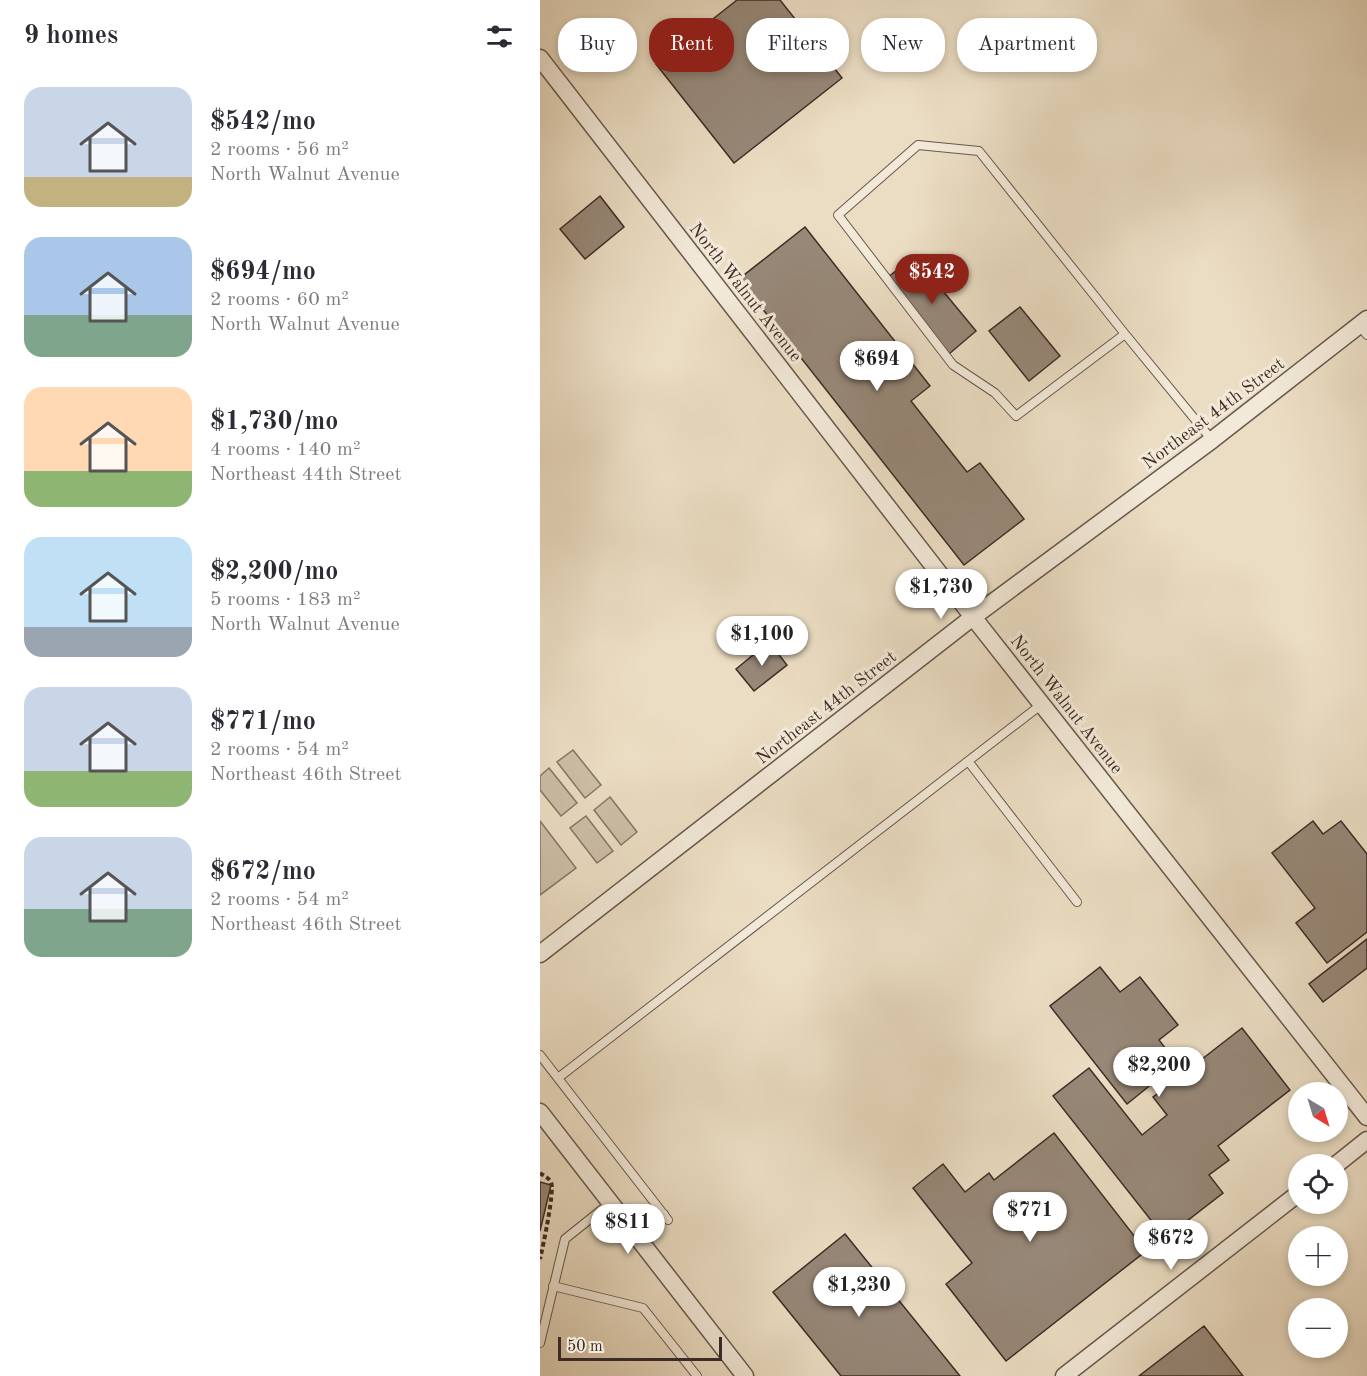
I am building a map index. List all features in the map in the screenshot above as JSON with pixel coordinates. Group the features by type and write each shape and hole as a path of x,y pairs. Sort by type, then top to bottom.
{"street":[{"name":"North Walnut Avenue","path":"540,58 1042,704 1367,1117"},
{"name":"Northeast 44th Street","path":"540,954 974,616 1364,326"},
{"path":"540,1112 745,1376"},
{"path":"1348,1155 1367,1140"},
{"path":"1064,1376 1288,1202"}],"lane":[{"path":"1125,334 1016,416 995,393 953,365 838,215 918,145 979,151 1212,440"},
{"path":"558,1078 1042,704"},
{"path":"968,761 1077,902"},
{"path":"540,1055 666,1217 635,1236"},
{"path":"540,1343 565,1239 610,1203"},
{"path":"553,1286 643,1308 697,1376"}],"path":[{"path":"540,1173 549,1179 552,1189 547,1216 548,1223 540,1259"}],"shaded area":[{"path":"573,750 601,785 585,798 557,762"},
{"path":"549,768 577,803 561,816 540,790 540,776"},
{"path":"610,797 637,832 621,845 594,810"},
{"path":"586,816 613,851 597,863 570,828"},
{"path":"540,821 576,868 540,895"}],"building":[{"path":"737,0 780,0 794,18 746,18 746,72 837,72 842,78 734,163 662,72 734,72 734,18 714,18"},
{"path":"600,196 624,227 585,259 560,229"},
{"path":"805,227 930,386 911,401 967,472 980,463 1024,519 964,565 739,279"},
{"path":"914,256 976,331 949,354 887,278"},
{"path":"1020,307 1060,356 1029,381 989,331"},
{"path":"769,642 787,665 754,691 736,669"},
{"path":"1313,821 1323,834 1341,821 1367,854 1367,932 1327,963 1296,923 1315,908 1272,853"},
{"path":"1367,939 1367,968 1323,1002 1309,984"},
{"path":"1100,967 1120,992 1140,977 1178,1025 1159,1040 1184,1073 1242,1028 1288,1087 1288,1092 1218,1146 1229,1160 1209,1175 1223,1193 1165,1238 1053,1096 1089,1068 1142,1135 1167,1115 1153,1097 1160,1092 1153,1083 1127,1104 1050,1006"},
{"path":"1054,1133 1146,1251 1006,1361 946,1284 972,1263 913,1188 943,1164 965,1192 989,1173 994,1180"},
{"path":"540,1182 551,1185 540,1231"},
{"path":"845,1234 960,1376 841,1376 773,1292"},
{"path":"1204,1326 1243,1376 1139,1376"}]}
